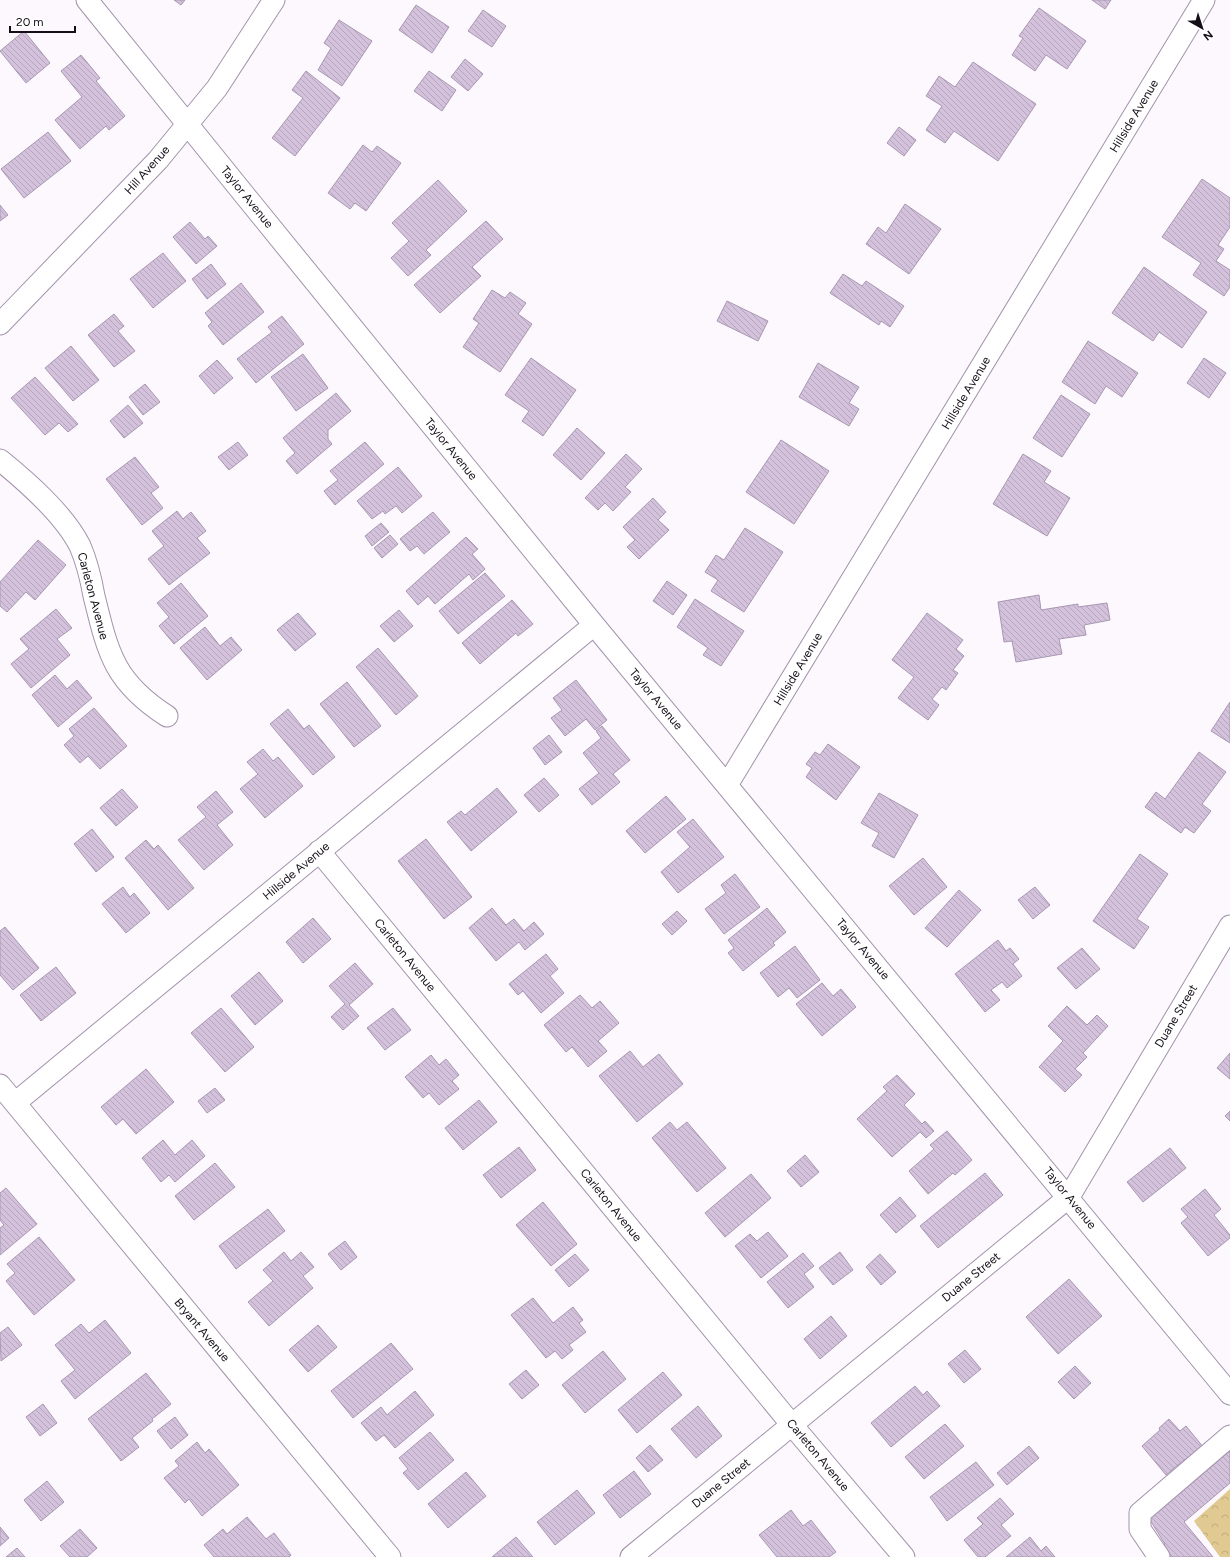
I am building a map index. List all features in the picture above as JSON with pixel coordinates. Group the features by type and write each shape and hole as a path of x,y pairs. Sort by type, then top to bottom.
{"street":[{"name":"Taylor Avenue","path":"87,0 594,625 1069,1197 1230,1394"},
{"name":"Hill Avenue","path":"0,324 158,160 216,88 274,0"},
{"name":"Hillside Avenue","path":"727,785 1204,0"},
{"name":"Carleton Avenue","path":"0,460 55,512 68,527 80,546 88,567 105,638 113,660 135,692 150,705 167,716"},
{"name":"Hillside Avenue","path":"5,1094 320,852 594,625"},
{"name":"Carleton Avenue","path":"320,852 792,1424 904,1557"},
{"name":"Duane Street","path":"631,1557 1069,1197 1230,926"},
{"name":"Bryant Avenue","path":"5,1094 390,1557"},
{"path":"1159,1557 1140,1529 1140,1513 1230,1436"}],"green space":[{"path":"1230,1489 1230,1557 1220,1557 1194,1521"}],"building":[{"path":"174,0 185,0 181,5"},
{"path":"1092,0 1111,0 1105,9"},
{"path":"416,5 449,27 432,53 399,30"},
{"path":"1039,8 1086,41 1067,69 1046,55 1035,71 1012,55 1023,38 1019,36"},
{"path":"483,10 506,26 492,47 468,31"},
{"path":"339,20 372,41 342,86 318,70 331,48 324,43"},
{"path":"24,31 50,63 26,83 0,51"},
{"path":"81,55 100,78 96,81 125,116 109,130 106,126 80,149 55,120 82,97 61,71"},
{"path":"465,59 483,74 468,91 451,77"},
{"path":"973,62 1036,104 998,161 954,131 945,143 926,130 942,106 926,96 939,76 955,87"},
{"path":"306,71 340,98 295,156 272,138 303,98 292,90"},
{"path":"429,71 456,90 442,111 414,91"},
{"path":"899,127 916,140 904,156 887,143"},
{"path":"48,132 71,161 24,198 1,169"},
{"path":"363,145 372,152 377,146 401,163 366,211 355,203 350,209 328,193"},
{"path":"1202,179 1230,198 1230,227 1218,245 1224,249 1216,261 1230,270 1230,287 1224,296 1193,275 1201,263 1162,237"},
{"path":"438,180 467,211 426,250 431,255 408,276 391,258 409,241 392,223"},
{"path":"905,204 941,229 909,274 866,244 878,227 886,233"},
{"path":"0,205 8,215 0,221"},
{"path":"486,221 503,239 472,267 481,276 440,313 414,285"},
{"path":"190,222 205,239 208,236 217,246 196,264 173,237"},
{"path":"163,253 186,281 153,308 130,279"},
{"path":"211,264 226,284 207,299 192,279"},
{"path":"1144,267 1207,312 1182,348 1159,332 1153,341 1112,313"},
{"path":"843,274 862,286 866,281 904,306 890,327 881,321 879,325 830,293"},
{"path":"241,283 264,312 223,345 208,326 212,322 205,313"},
{"path":"492,290 505,298 510,292 526,303 518,314 532,324 500,372 463,347 479,323 473,319"},
{"path":"727,301 768,321 758,341 717,321"},
{"path":"114,314 124,326 118,331 135,351 114,367 88,335"},
{"path":"282,316 304,344 256,383 237,359 272,332 268,327"},
{"path":"1088,341 1138,373 1122,397 1106,386 1095,404 1062,382"},
{"path":"71,346 99,380 73,401 45,368"},
{"path":"303,354 328,388 296,411 271,377"},
{"path":"531,358 576,390 543,436 522,421 529,411 505,395"},
{"path":"1204,358 1226,373 1209,398 1187,383"},
{"path":"217,360 233,378 214,394 199,376"},
{"path":"818,363 859,387 849,403 859,409 849,426 799,397"},
{"path":"35,377 78,424 68,432 59,423 45,435 11,398"},
{"path":"145,384 160,402 143,415 129,397"},
{"path":"336,393 351,411 328,430 328,439 332,444 297,474 286,461 295,453 283,438"},
{"path":"1061,395 1090,414 1062,457 1033,438"},
{"path":"128,405 143,423 124,438 110,421"},
{"path":"577,428 605,453 581,480 553,455"},
{"path":"781,440 829,471 794,524 746,492"},
{"path":"238,442 248,455 229,470 218,457"},
{"path":"365,442 384,464 335,505 324,491 338,480 330,471"},
{"path":"626,454 642,469 625,487 631,492 613,511 605,503 598,510 585,498"},
{"path":"1023,454 1051,471 1044,482 1070,498 1047,536 993,504"},
{"path":"135,457 159,487 151,493 163,508 142,525 106,479"},
{"path":"398,467 422,496 402,513 396,506 385,514 383,511 372,519 357,501"},
{"path":"653,498 666,512 658,520 669,530 639,559 627,547 635,540 623,527"},
{"path":"177,511 183,519 191,512 206,531 197,538 210,553 169,585 148,559 164,546 152,531"},
{"path":"433,512 450,532 424,554 417,546 410,551 400,539"},
{"path":"381,523 389,532 372,546 365,536"},
{"path":"745,528 783,552 744,612 711,591 718,580 705,572 716,555 724,560"},
{"path":"390,535 398,544 382,558 374,548"},
{"path":"466,537 478,549 472,554 485,569 473,580 469,574 435,604 428,596 418,605 406,591"},
{"path":"38,540 66,565 35,600 26,592 7,612 0,606 0,582"},
{"path":"485,573 505,596 458,634 439,611"},
{"path":"667,581 687,595 673,615 653,601"},
{"path":"181,583 208,616 174,644 159,626 169,617 157,603"},
{"path":"1039,595 1041,610 1078,604 1078,607 1107,603 1110,620 1084,625 1086,635 1059,639 1062,654 1016,662 1012,641 1004,642 998,602"},
{"path":"695,599 744,631 721,666 703,655 708,648 677,627"},
{"path":"512,600 533,624 518,636 516,633 480,664 462,643"},
{"path":"56,609 72,628 57,639 70,655 31,688 11,664 29,649 20,639"},
{"path":"399,610 413,626 394,642 380,626"},
{"path":"298,613 316,634 295,651 277,630"},
{"path":"927,613 963,640 956,649 964,656 953,670 958,673 946,690 942,687 932,699 939,705 928,720 898,698 914,677 892,660"},
{"path":"205,627 220,646 231,637 242,650 207,680 180,648"},
{"path":"378,648 418,696 396,715 356,667"},
{"path":"55,675 67,689 77,680 92,698 58,727 32,695"},
{"path":"576,680 607,720 595,730 586,719 565,736 551,718 562,710 553,698"},
{"path":"347,682 381,726 354,747 320,704"},
{"path":"1230,702 1230,743 1211,731"},
{"path":"94,708 127,746 100,769 88,756 80,763 64,745 74,736 69,729"},
{"path":"288,709 304,729 309,725 335,757 313,775 270,724"},
{"path":"602,726 630,760 613,774 620,782 592,805 579,789 599,773 583,753 601,738 596,731"},
{"path":"549,735 562,752 545,765 533,748"},
{"path":"828,744 860,767 836,800 806,777 812,768 806,764 815,752 820,755"},
{"path":"263,749 273,761 278,757 303,786 265,818 240,789 258,774 247,762"},
{"path":"1199,752 1226,772 1202,804 1211,811 1194,833 1185,827 1181,833 1145,807 1156,792 1165,799"},
{"path":"544,778 559,795 539,812 524,795"},
{"path":"497,788 517,812 471,851 447,822 461,811 465,815"},
{"path":"122,789 138,807 116,826 100,808"},
{"path":"216,791 233,812 217,825 233,845 204,870 178,840 206,817 197,807"},
{"path":"879,793 918,815 894,858 872,846 879,833 861,823"},
{"path":"666,796 686,819 645,853 626,831"},
{"path":"693,819 724,857 678,893 661,872 690,847 677,832"},
{"path":"92,829 114,857 96,872 74,844"},
{"path":"426,839 472,897 444,919 398,861"},
{"path":"146,840 154,849 158,845 194,888 168,910 125,858"},
{"path":"1140,854 1168,874 1137,919 1149,927 1134,949 1093,921"},
{"path":"923,858 947,887 914,915 889,886"},
{"path":"735,874 760,907 724,934 705,909 726,893 721,885"},
{"path":"123,887 130,897 134,893 150,913 126,933 102,904"},
{"path":"1035,887 1050,905 1033,919 1018,900"},
{"path":"959,890 981,910 947,947 925,928"},
{"path":"492,908 506,925 514,919 524,931 534,922 544,934 525,950 519,942 496,961 469,928"},
{"path":"767,908 786,932 773,943 775,945 743,971 728,953 734,948 728,940"},
{"path":"677,911 687,921 672,935 662,924"},
{"path":"313,918 331,939 303,963 286,942"},
{"path":"5,927 39,968 13,990 0,975 0,931"},
{"path":"998,940 1006,951 1010,948 1019,959 1013,964 1022,976 1007,988 1002,982 991,990 1000,1000 985,1012 955,974"},
{"path":"795,946 820,980 797,998 789,988 778,997 760,973"},
{"path":"1082,948 1100,969 1076,989 1057,968"},
{"path":"546,954 558,969 550,976 564,993 541,1013 523,991 518,995 509,984"},
{"path":"355,963 373,984 349,1005 359,1016 343,1030 331,1017 345,1004 329,986"},
{"path":"56,967 76,993 41,1021 20,995"},
{"path":"259,972 283,1001 255,1025 231,996"},
{"path":"822,983 833,996 841,989 856,1007 822,1036 796,1004"},
{"path":"580,995 592,1008 600,1001 619,1023 598,1041 607,1051 588,1067 572,1047 566,1052 544,1025"},
{"path":"1067,1006 1087,1025 1097,1015 1108,1026 1083,1053 1087,1057 1075,1069 1082,1075 1065,1092 1039,1067 1063,1041 1048,1026"},
{"path":"221,1008 254,1047 225,1072 191,1033"},
{"path":"393,1008 411,1030 385,1050 367,1028"},
{"path":"630,1051 643,1067 659,1054 683,1084 637,1122 599,1076"},
{"path":"1230,1053 1230,1079 1217,1068"},
{"path":"431,1055 439,1065 446,1059 459,1075 452,1081 459,1089 439,1105 429,1093 423,1098 405,1077"},
{"path":"146,1069 174,1102 136,1134 123,1119 116,1125 101,1107"},
{"path":"897,1075 915,1094 904,1105 922,1124 925,1121 934,1131 926,1138 920,1132 892,1157 857,1119 887,1091 883,1087"},
{"path":"215,1088 225,1100 207,1113 198,1101"},
{"path":"479,1100 497,1122 463,1150 445,1128"},
{"path":"1230,1111 1230,1121 1225,1116"},
{"path":"670,1122 677,1130 687,1122 726,1168 697,1192 652,1138"},
{"path":"947,1131 972,1160 955,1175 953,1173 928,1194 909,1171 934,1149 930,1145"},
{"path":"163,1140 175,1155 192,1140 205,1156 175,1182 169,1175 161,1182 142,1158"},
{"path":"519,1147 536,1170 501,1198 483,1175"},
{"path":"1170,1148 1186,1168 1143,1202 1127,1182"},
{"path":"805,1155 819,1172 801,1187 787,1171"},
{"path":"215,1163 235,1187 194,1220 175,1196"},
{"path":"985,1173 1003,1195 938,1248 920,1226"},
{"path":"751,1174 771,1198 725,1237 705,1213"},
{"path":"6,1188 37,1224 0,1255 0,1228 4,1225 0,1220 0,1193"},
{"path":"1205,1189 1221,1209 1214,1215 1230,1235 1230,1238 1208,1256 1181,1223 1188,1217 1181,1209"},
{"path":"900,1197 916,1216 896,1233 880,1215"},
{"path":"543,1202 577,1244 551,1266 516,1225"},
{"path":"268,1209 285,1231 236,1269 219,1246"},
{"path":"768,1232 788,1256 761,1278 735,1246 750,1234 757,1241"},
{"path":"39,1237 75,1280 34,1315 6,1281 15,1273 7,1264"},
{"path":"345,1241 357,1257 341,1270 328,1254"},
{"path":"284,1252 291,1261 301,1252 314,1267 303,1276 313,1288 269,1326 248,1302 273,1281 263,1270"},
{"path":"840,1252 853,1270 833,1285 819,1268"},
{"path":"803,1253 814,1266 804,1274 814,1287 788,1308 767,1282"},
{"path":"575,1254 589,1270 569,1287 555,1270"},
{"path":"880,1254 896,1272 881,1285 866,1267"},
{"path":"1069,1279 1102,1316 1058,1354 1026,1317"},
{"path":"533,1298 553,1323 573,1307 583,1320 579,1323 586,1332 569,1345 573,1350 562,1359 555,1351 546,1358 511,1315"},
{"path":"831,1316 847,1336 820,1359 804,1339"},
{"path":"105,1320 131,1353 75,1399 61,1381 75,1370 55,1345 81,1324 89,1333"},
{"path":"318,1325 337,1347 308,1372 289,1350"},
{"path":"8,1327 22,1345 1,1361 0,1333"},
{"path":"391,1343 413,1369 353,1418 331,1391"},
{"path":"965,1350 981,1369 964,1383 948,1364"},
{"path":"603,1351 626,1379 585,1413 562,1385"},
{"path":"1075,1366 1091,1383 1074,1399 1058,1382"},
{"path":"526,1370 539,1385 522,1399 509,1384"},
{"path":"663,1372 682,1395 637,1433 618,1410"},
{"path":"146,1373 171,1404 132,1438 139,1447 121,1461 88,1419"},
{"path":"915,1386 923,1395 927,1391 940,1406 891,1447 871,1423"},
{"path":"415,1391 434,1415 395,1448 384,1435 376,1441 361,1423 381,1407 387,1415"},
{"path":"43,1404 57,1423 40,1436 26,1417"},
{"path":"698,1406 722,1436 696,1458 671,1429"},
{"path":"175,1417 188,1435 171,1449 157,1431"},
{"path":"1169,1419 1180,1431 1186,1426 1204,1448 1187,1462 1185,1459 1166,1475 1142,1446 1160,1430 1159,1428"},
{"path":"945,1424 964,1446 924,1479 905,1457"},
{"path":"430,1432 454,1460 418,1490 403,1473 408,1469 399,1458"},
{"path":"197,1442 205,1453 209,1449 239,1485 202,1516 189,1499 185,1503 164,1478 179,1466 175,1461"},
{"path":"1230,1443 1230,1483 1184,1522 1213,1557 1171,1557 1162,1547 1165,1544 1145,1512"},
{"path":"650,1445 663,1460 648,1472 636,1458"},
{"path":"1029,1446 1039,1458 1007,1485 997,1473"},
{"path":"976,1462 994,1485 947,1521 930,1497"},
{"path":"634,1471 651,1494 620,1518 603,1495"},
{"path":"466,1472 486,1496 448,1528 428,1504"},
{"path":"47,1481 64,1502 41,1521 24,1500"},
{"path":"577,1490 595,1513 555,1545 537,1522"},
{"path":"1000,1498 1014,1514 1001,1525 1011,1536 985,1557 978,1557 964,1540 983,1524 977,1518"},
{"path":"791,1510 803,1526 811,1520 836,1552 829,1557 777,1557 759,1535"},
{"path":"247,1517 266,1539 274,1533 291,1555 289,1557 214,1557 204,1545 223,1529 227,1534"},
{"path":"0,1527 9,1538 0,1546"},
{"path":"80,1529 97,1548 87,1557 70,1557 60,1546"},
{"path":"516,1537 533,1557 492,1557"},
{"path":"1030,1537 1041,1551 1046,1546 1055,1557 1006,1557"},
{"path":"17,1548 25,1557 6,1557"}]}
